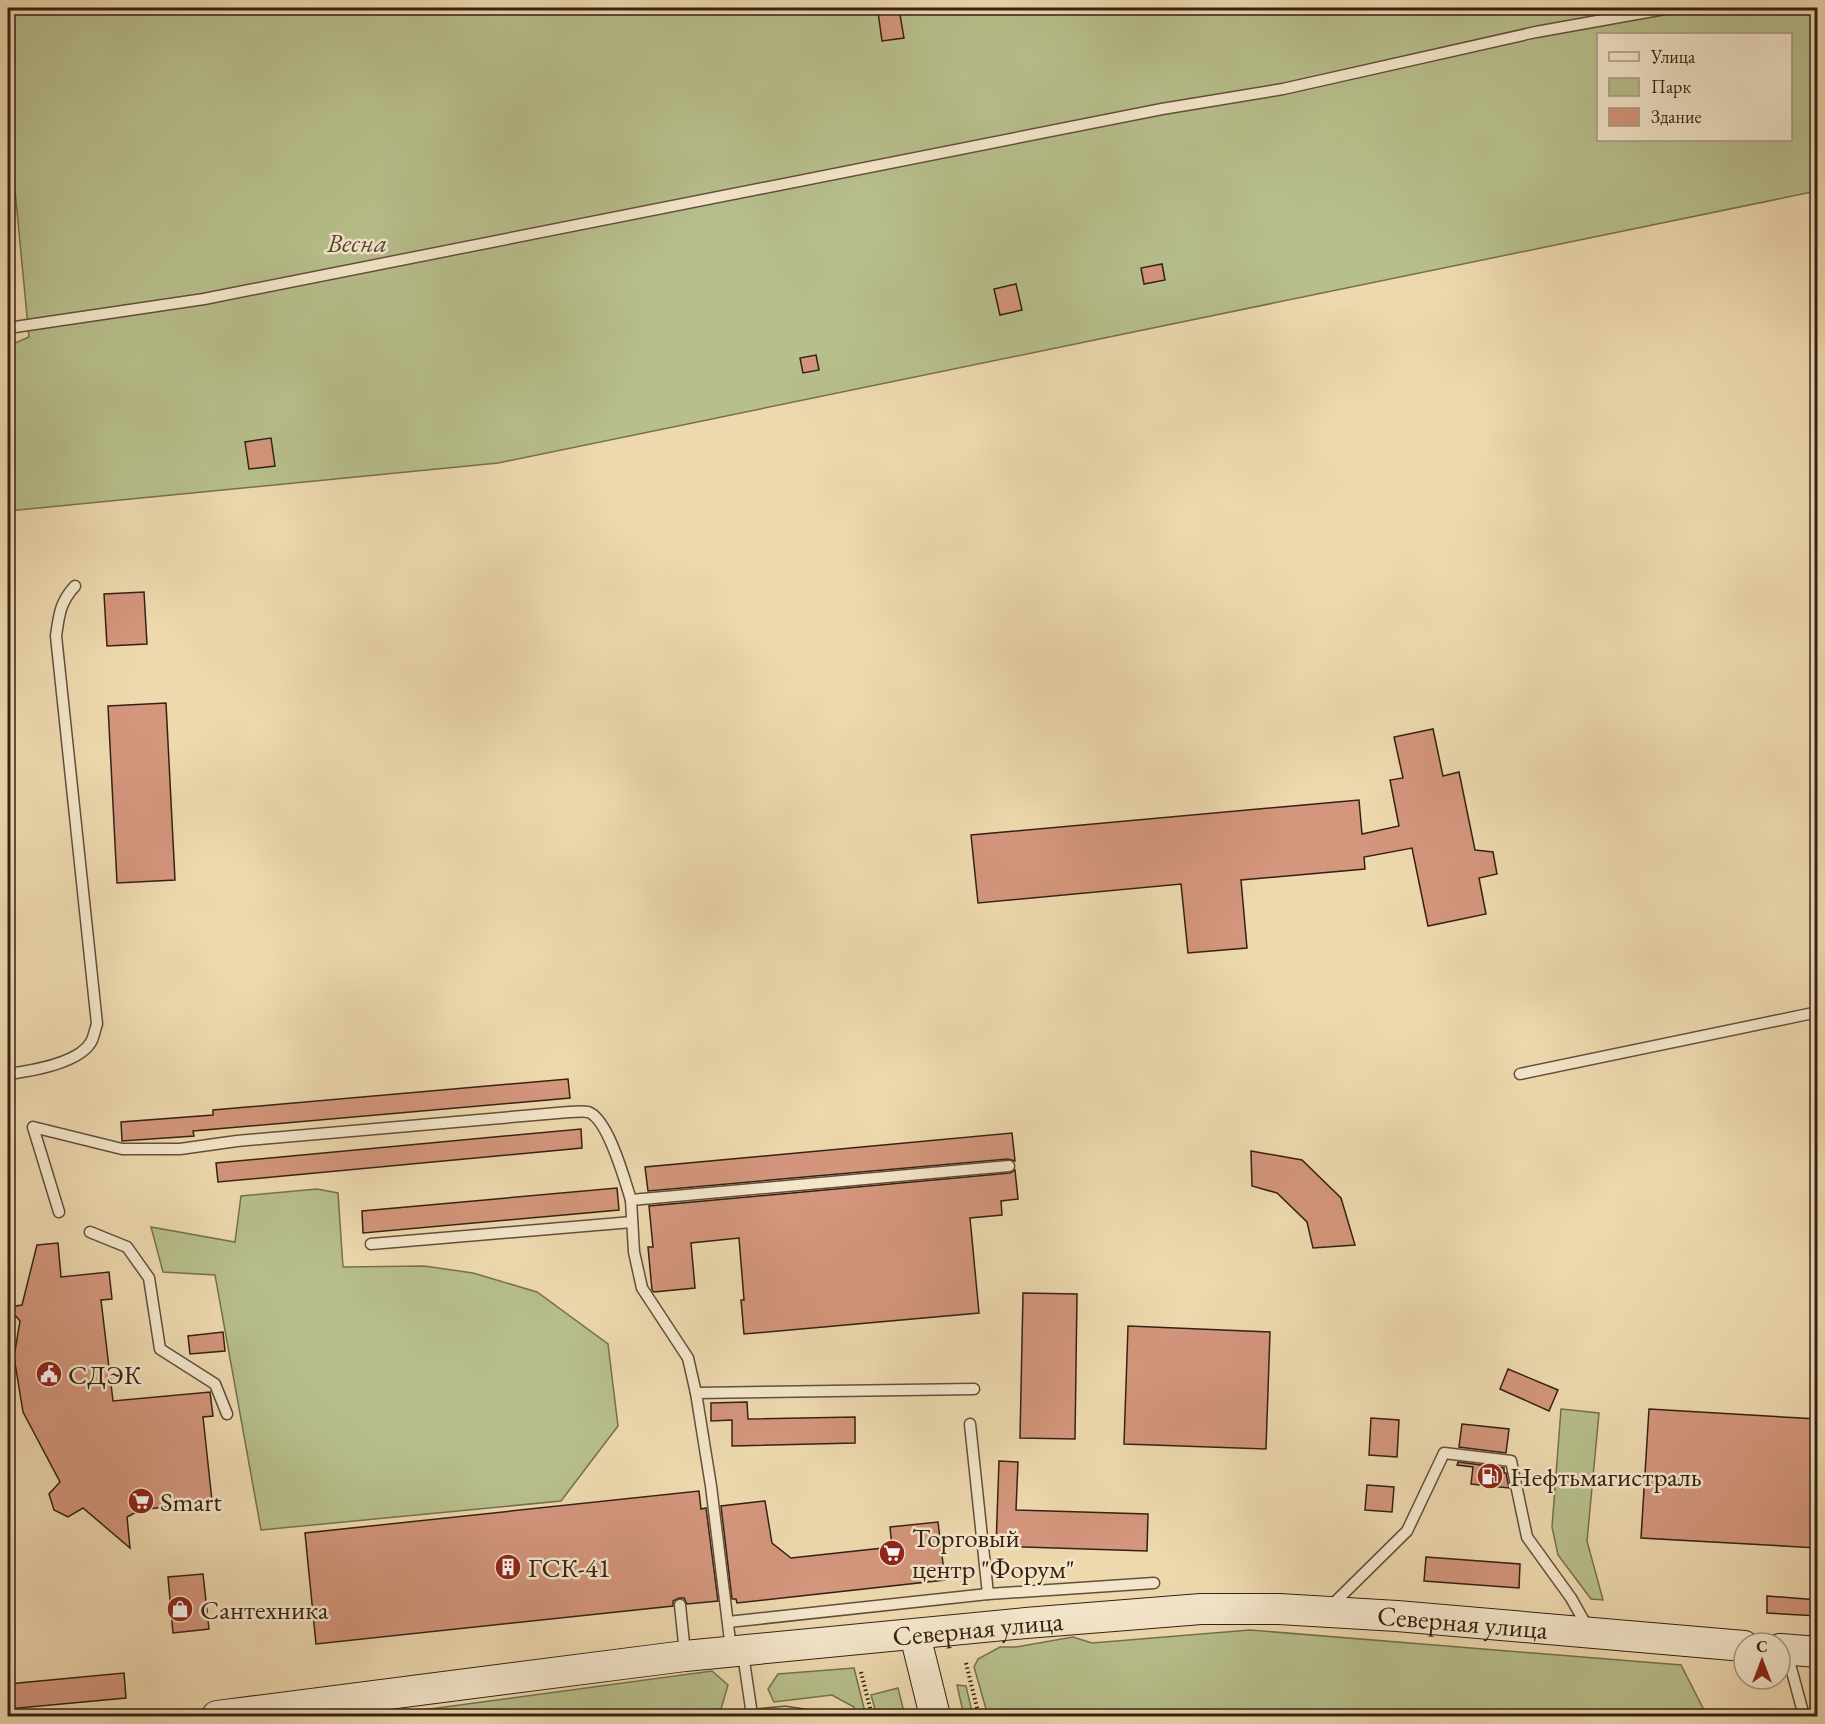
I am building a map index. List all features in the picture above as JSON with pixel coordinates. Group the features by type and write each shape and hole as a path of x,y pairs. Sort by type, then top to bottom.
{"main road":[{"name":"Северная улица","path":"217,1716 686,1656 1026,1623 1242,1607 1732,1645"},
{"path":"915,1635 935,1716"},
{"path":"1792,1650 1818,1652"}],"lane":[{"path":"8,328 204,299 1162,109 1283,88 1536,32 1670,8"},
{"path":"8,1074 26,1072 59,1063 83,1052 92,1041 97,1024 56,636 65,597 75,586"},
{"path":"1520,1074 1818,1012"},
{"path":"59,1212 33,1126 122,1149 180,1149 261,1139 589,1112 599,1120 617,1156 631,1200 634,1252 642,1288 688,1358 711,1486 728,1622 737,1652 750,1715 785,1712 812,1716"},
{"path":"631,1200 1009,1166"},
{"path":"371,1244 632,1222"},
{"path":"90,1232 128,1247 149,1278 160,1349 214,1384 228,1414"},
{"path":"696,1393 974,1389"},
{"path":"970,1424 988,1594"},
{"path":"1325,1612 1407,1531 1444,1453 1511,1461 1527,1537 1571,1598 1591,1633"},
{"path":"728,1622 988,1594 1155,1583"},
{"path":"680,1605 686,1656"},
{"path":"1792,1678 1804,1716"}],"path":[{"path":"966,1663 980,1716"},
{"path":"861,1672 872,1716"}],"green space":[{"name":"Весна","path":"8,8 1817,8 1817,191 498,463 8,511 8,346 29,337 8,117"},
{"path":"317,1189 338,1193 343,1267 424,1266 473,1273 537,1292 608,1344 618,1426 561,1501 261,1530 215,1275 163,1272 151,1227 235,1242 241,1196"},
{"path":"1561,1409 1599,1413 1587,1541 1603,1600 1591,1599 1558,1555 1552,1527"},
{"path":"1250,1630 1681,1665 1707,1716 988,1716 974,1667 978,1659 1000,1647 1016,1647 1073,1637 1092,1643"},
{"path":"854,1668 866,1716 856,1716 854,1707 832,1695 774,1702 768,1689 778,1674"},
{"path":"712,1671 728,1685 721,1709 656,1716 411,1716 415,1711"},
{"path":"957,1685 966,1686 973,1716 964,1716"},
{"path":"898,1688 905,1716 877,1716 871,1695"}],"building":[{"path":"899,9 904,38 882,41 878,12"},
{"path":"1162,264 1165,280 1144,284 1141,268"},
{"path":"1016,284 1022,310 1000,315 994,289"},
{"path":"816,355 819,370 803,373 800,358"},
{"path":"271,438 275,466 249,469 245,442"},
{"path":"144,592 147,644 107,646 104,594"},
{"path":"166,703 175,880 117,883 108,706"},
{"path":"1433,729 1443,776 1459,772 1475,850 1493,852 1497,874 1479,878 1486,914 1428,926 1412,848 1364,857 1365,869 1241,880 1247,948 1188,953 1181,884 978,903 971,835 1359,800 1362,834 1399,826 1390,780 1403,778 1394,737"},
{"path":"568,1079 570,1098 193,1131 194,1136 122,1141 121,1122 213,1115 213,1110"},
{"path":"581,1129 582,1148 218,1182 216,1163"},
{"path":"1012,1133 1015,1161 1008,1159 648,1191 645,1167"},
{"path":"1251,1151 1302,1160 1341,1198 1355,1245 1313,1248 1307,1222 1277,1193 1252,1186"},
{"path":"1015,1170 1018,1199 1001,1201 1002,1215 970,1218 979,1313 744,1334 739,1238 691,1243 695,1288 654,1292 652,1290 648,1247 653,1247 649,1206 1010,1173"},
{"path":"617,1188 619,1210 363,1233 362,1211"},
{"path":"58,1243 61,1277 109,1272 112,1299 101,1300 113,1401 210,1392 213,1416 203,1417 212,1501 140,1510 127,1517 130,1548 83,1508 68,1517 54,1510 49,1494 60,1482 23,1412 14,1357 20,1321 8,1307 22,1305 37,1245"},
{"path":"1023,1293 1077,1294 1075,1439 1020,1438"},
{"path":"1128,1326 1270,1332 1266,1449 1124,1444"},
{"path":"223,1332 225,1351 190,1354 188,1336"},
{"path":"1508,1369 1558,1390 1549,1411 1500,1389"},
{"path":"747,1402 748,1419 855,1417 855,1443 732,1446 732,1420 711,1421 711,1403"},
{"path":"1649,1409 1818,1419 1818,1548 1641,1538"},
{"path":"1371,1418 1399,1420 1397,1457 1369,1455"},
{"path":"1462,1424 1509,1429 1506,1453 1459,1447"},
{"path":"999,1461 1018,1462 1016,1510 1148,1514 1147,1551 996,1546"},
{"path":"1458,1462 1504,1468 1509,1488 1471,1484 1473,1467 1457,1465"},
{"path":"1367,1485 1394,1487 1392,1512 1365,1510"},
{"name":"ГСК-41","path":"699,1491 701,1509 706,1508 718,1601 687,1604 684,1598 679,1598 673,1601 673,1606 316,1644 305,1533"},
{"name":"Торговый центр \"Форум\"","path":"765,1501 772,1543 791,1558 892,1547 890,1527 938,1522 945,1580 737,1603 736,1599 732,1599 721,1506"},
{"path":"1426,1557 1520,1564 1519,1588 1424,1581"},
{"path":"203,1574 209,1629 173,1633 168,1577"},
{"path":"1767,1596 1818,1600 1818,1616 1767,1613"},
{"path":"124,1673 126,1698 8,1709 8,1684"}],"place":[{"name":"СДЭК","path":"49,1374"},
{"name":"Нефтьмагистраль","path":"1490,1476"},
{"name":"Smart","path":"141,1501"},
{"name":"Торговый центр \"Форум\"","path":"892,1553"},
{"name":"ГСК-41","path":"508,1567"},
{"name":"Сантехника","path":"180,1609"}]}
